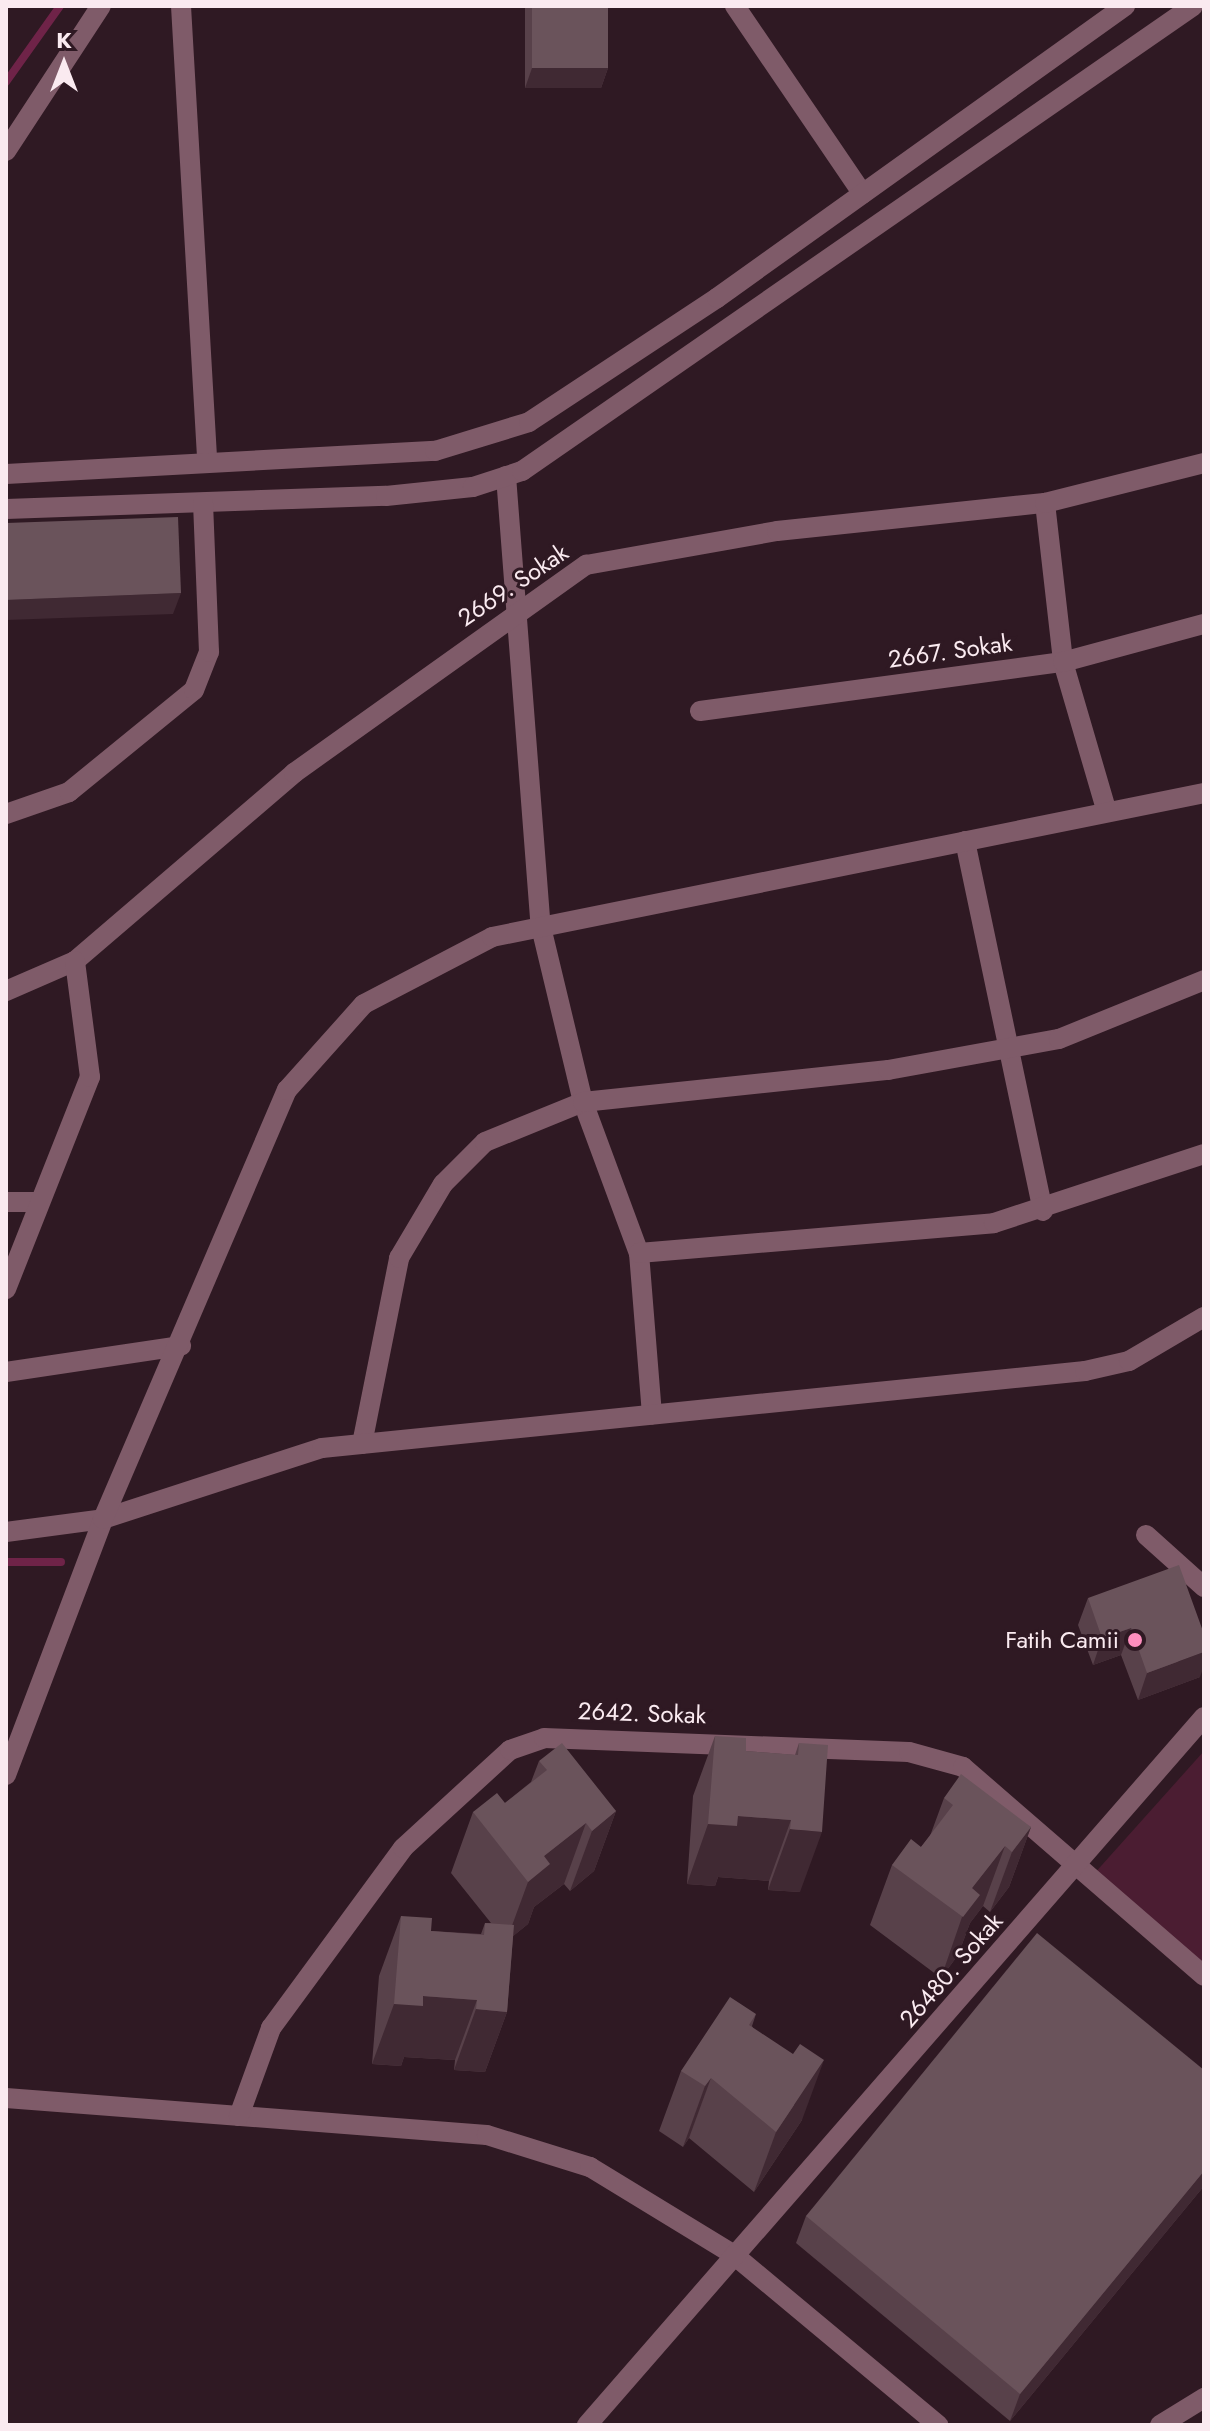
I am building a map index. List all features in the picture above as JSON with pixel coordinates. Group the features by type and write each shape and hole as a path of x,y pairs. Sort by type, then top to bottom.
{"street":[{"path":"6,151 101,6"},
{"path":"181,6 207,461"},
{"path":"735,6 863,194"},
{"path":"6,474 435,451 529,422 863,194 1125,6"},
{"path":"6,509 386,496 506,476 623,404 1193,6"},
{"name":"2669. Sokak","path":"6,991 75,961 294,773 518,610 586,565 777,531 1045,503 1204,463"},
{"path":"506,476 541,927 583,1102 639,1253 652,1414"},
{"path":"6,814 69,792 194,690 209,652 203,503"},
{"path":"1045,503 1063,662 1107,812"},
{"name":"2667. Sokak","path":"700,711 1063,662 1204,624"},
{"path":"6,1775 103,1519 181,1346 287,1090 364,1004 492,937 1204,793"},
{"path":"965,841 1015,1049 1043,1211"},
{"path":"6,1289 90,1077 75,961"},
{"path":"362,1444 399,1258 443,1184 485,1142 583,1102 1015,1049 1059,1039 1204,980"},
{"path":"639,1253 963,1226 1043,1211 1204,1154"},
{"path":"6,1202 39,1202"},
{"path":"6,1532 103,1519 322,1448 1085,1371 1129,1361 1204,1317"},
{"path":"6,1372 181,1346"},
{"path":"1146,1535 1204,1587"},
{"name":"26480. Sokak","path":"587,2425 1078,1866 1204,1717"},
{"name":"2642. Sokak","path":"239,2116 271,2028 403,1848 510,1750 544,1738 909,1752 963,1767 1204,1976"},
{"path":"6,2098 487,2135 590,2167 734,2255 938,2425"},
{"path":"1160,2425 1204,2398"}],"shaded area":[{"path":"1204,1751 1204,1963 1093,1875"}],"building":[{"path":"532,6 608,6 608,68 532,68"},
{"path":"178,517 181,593 6,600 6,523"},
{"path":"1179,1565 1204,1634 1204,1652 1147,1673 1131,1628 1102,1638 1088,1598"},
{"path":"715,1736 746,1738 746,1751 798,1755 799,1743 828,1745 822,1832 790,1829 791,1820 738,1816 737,1826 708,1824"},
{"path":"562,1743 616,1811 592,1831 586,1823 544,1856 550,1864 528,1882 473,1812 497,1793 505,1803 547,1770 539,1761"},
{"path":"961,1774 1031,1827 1012,1852 1005,1846 972,1888 980,1895 963,1917 892,1865 911,1839 921,1847 953,1805 944,1798"},
{"path":"401,1916 432,1918 431,1931 484,1935 485,1923 514,1925 507,2012 476,2009 477,2000 423,1996 423,2006 394,2004"},
{"path":"1037,1933 1204,2070 1204,2171 1020,2394 806,2216"},
{"path":"730,1997 756,2014 749,2025 793,2054 800,2044 824,2060 776,2132 711,2078 705,2086 681,2071"}],"waterway":[{"path":"6,82 60,6"},
{"path":"6,1562 61,1562"}],"place":[{"name":"Fatih Camii","path":"1135,1640"}]}
